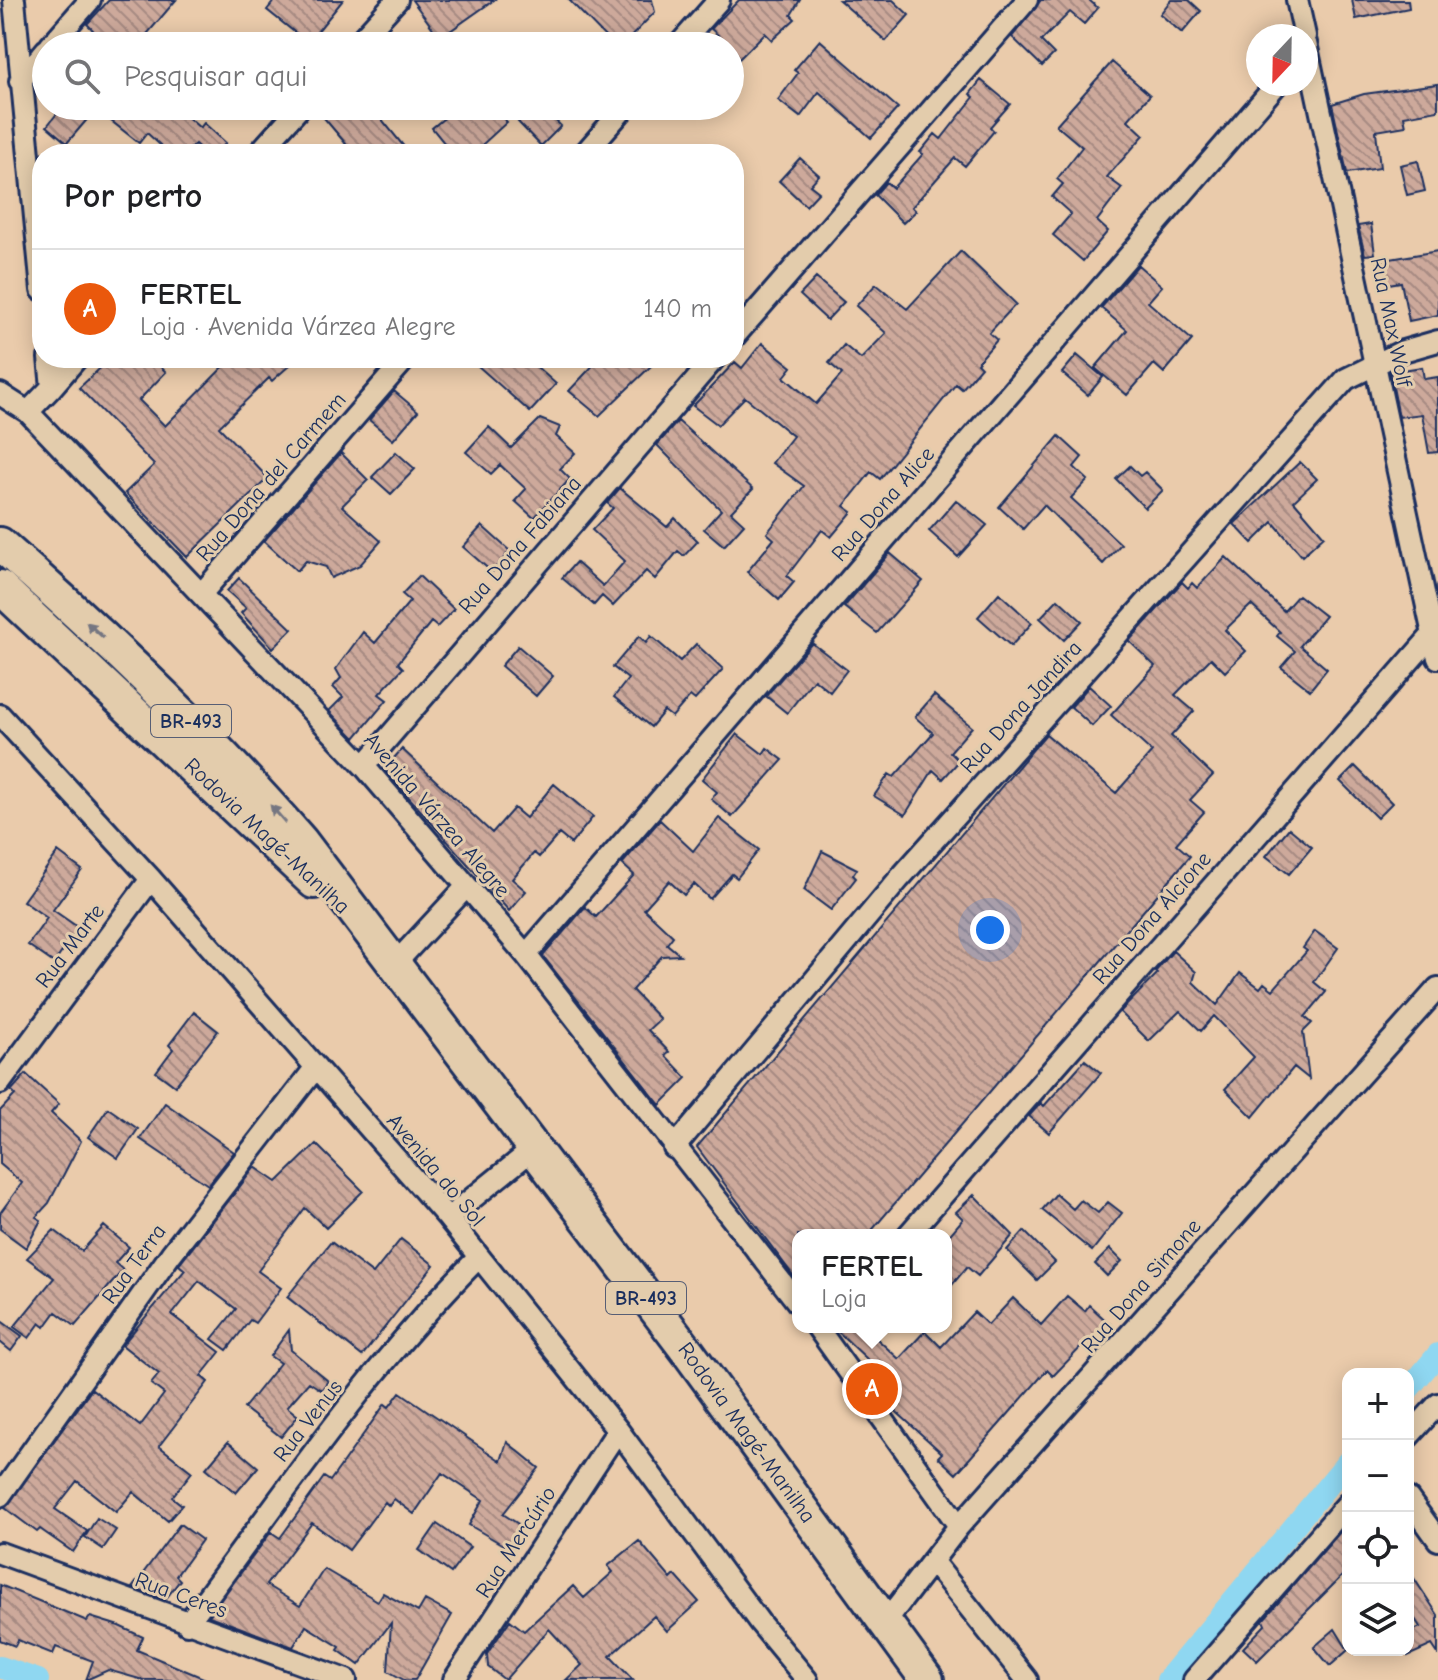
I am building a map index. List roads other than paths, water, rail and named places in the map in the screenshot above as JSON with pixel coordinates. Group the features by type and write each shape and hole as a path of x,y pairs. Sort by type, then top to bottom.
{"highway":[{"name":"Rodovia Magé-Manilha","path":"0,544 125,657 236,766 301,841 532,1150 688,1352 927,1680"},
{"name":"Rodovia Magé-Manilha","path":"0,587 359,921"}],"street":[{"path":"14,0 32,195"},
{"path":"62,32 90,0"},
{"path":"368,32 397,0"},
{"path":"690,32 719,0"},
{"path":"744,325 1027,0"},
{"name":"Rua Max Wolf","path":"1297,0 1302,24"},
{"path":"20,81 32,67"},
{"name":"Rua Dona Alice","path":"526,955 1267,96"},
{"name":"Rua Max Wolf","path":"1317,96 1438,658"},
{"path":"267,144 288,120"},
{"path":"593,144 614,120"},
{"name":"Rua Dona Jandira","path":"674,1148 931,844 1346,379 1375,363 1438,341"},
{"path":"50,368 52,387"},
{"path":"28,412 68,368"},
{"name":"Rua Dona del Carmem","path":"203,592 397,368"},
{"name":"Rua Dona Fabiana","path":"364,766 706,368"},
{"name":"Avenida Várzea Alegre","path":"0,394 28,412 203,592 364,766 526,955 792,1296"},
{"name":"Rua Dona Alcione","path":"913,1229 1433,634"},
{"name":"Avenida do Sol","path":"0,715 151,879 448,1218 618,1430 760,1623 807,1680"},
{"name":"Rua Marte","path":"0,1083 151,879"},
{"path":"393,966 467,886"},
{"name":"Rua Dona Simone","path":"886,1621 959,1526 1438,988"},
{"name":"Rua Terra","path":"0,1496 180,1241 316,1067"},
{"path":"448,1218 532,1150"},
{"name":"Rua Venus","path":"187,1624 307,1460 426,1310 479,1257"},
{"path":"826,1333 959,1526"},
{"path":"1414,1430 1438,1404"},
{"name":"Rua Mercúrio","path":"454,1680 618,1430"},
{"path":"1414,1506 1438,1540"},
{"path":"1194,1680 1342,1510"},
{"name":"Rua Ceres","path":"0,1553 346,1680"},
{"path":"932,1561 1027,1680"}],"waterway":[{"path":"1414,1383 1438,1354"},
{"path":"1167,1680 1342,1468"},
{"path":"0,1667 38,1680"}],"place":[{"name":"FERTEL","path":"872,1389"}]}
